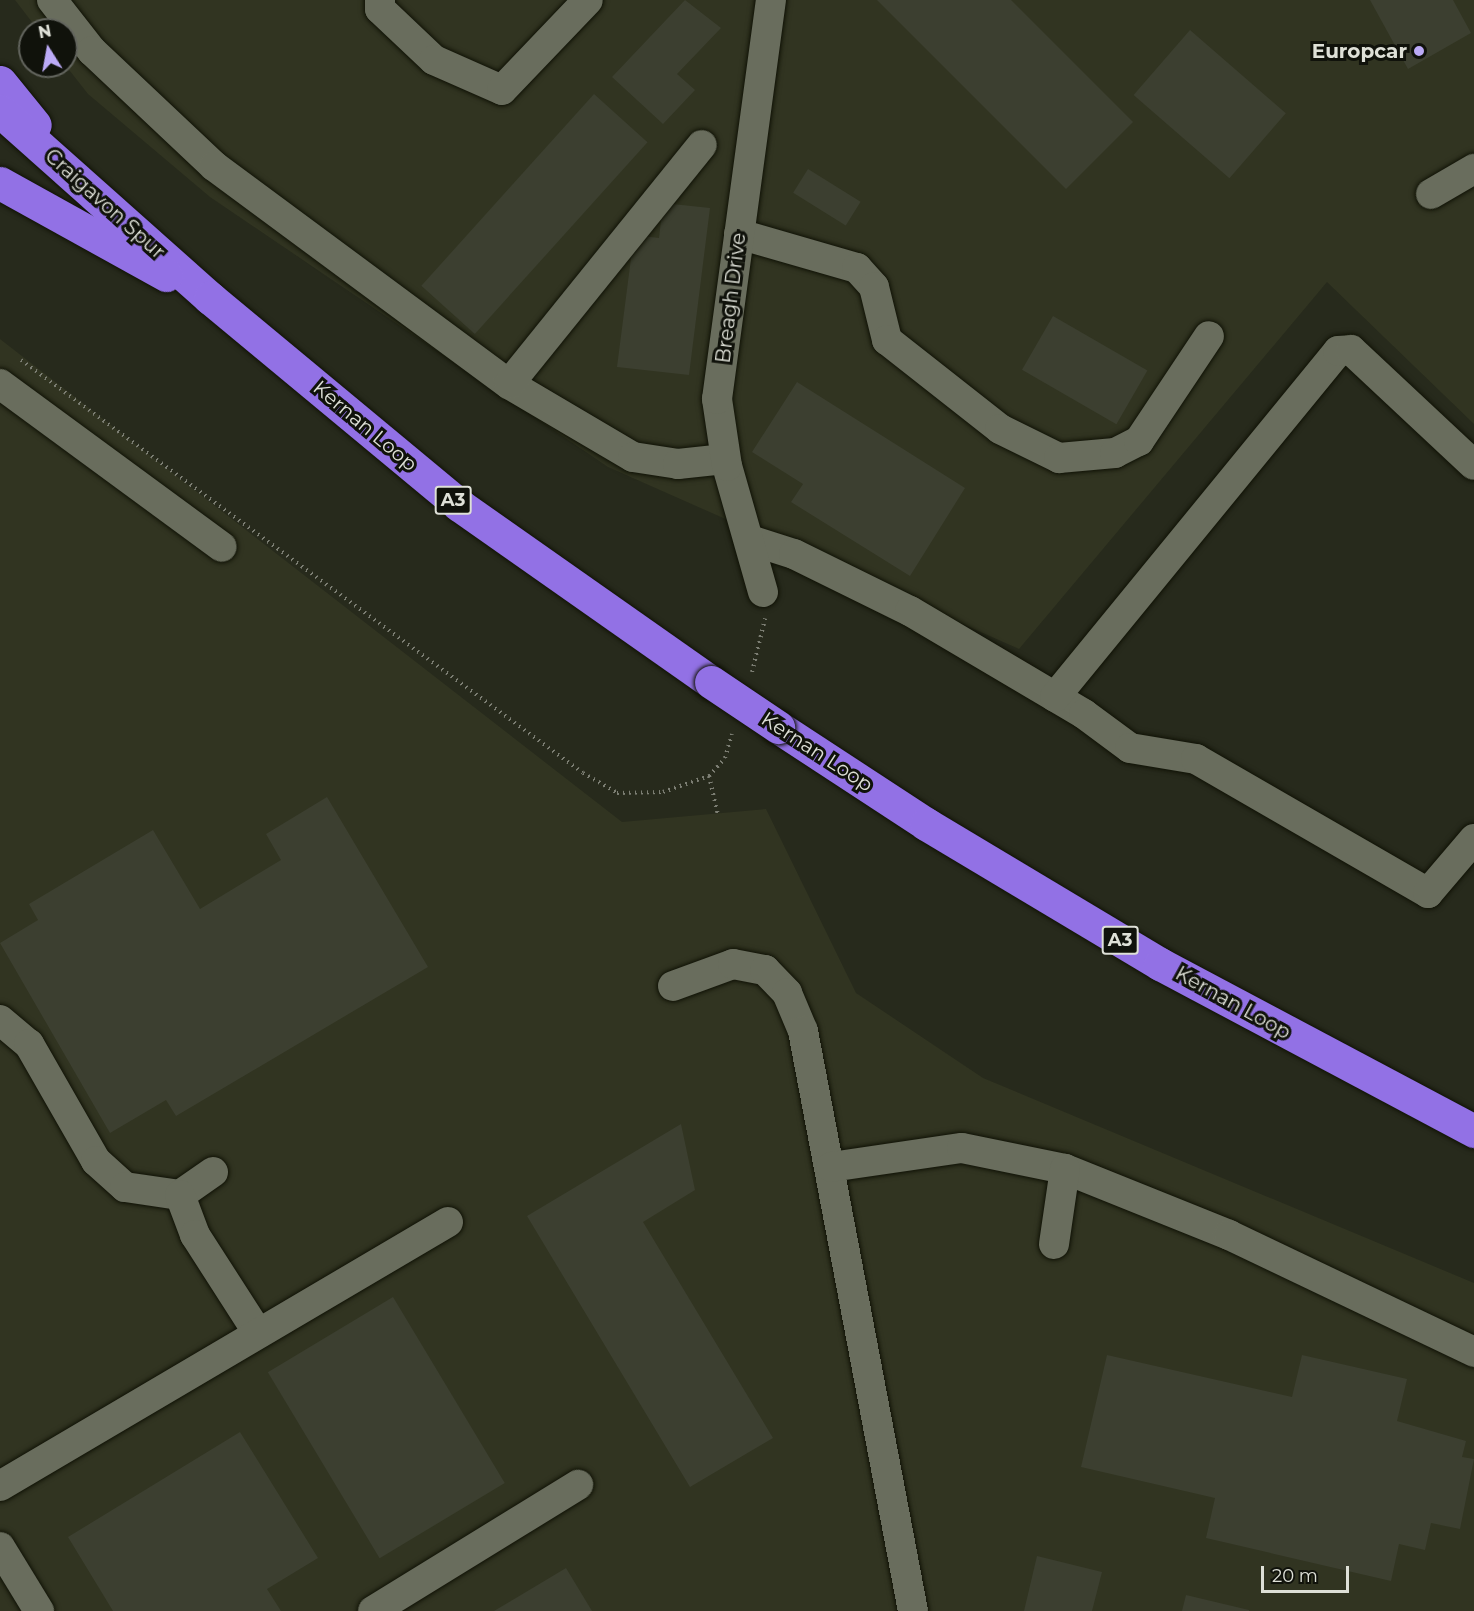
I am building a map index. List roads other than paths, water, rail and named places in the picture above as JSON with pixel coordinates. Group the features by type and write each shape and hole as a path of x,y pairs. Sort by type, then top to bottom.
{"highway":[{"path":"0,81 83,185"},
{"name":"Craigavon Spur","path":"0,111 210,298"},
{"path":"0,183 210,298"},
{"name":"Kernan Loop","path":"210,298 459,504 778,727 926,824 1160,964 1474,1131"}],"street":[{"path":"52,0 92,51 214,166 509,384 633,457 678,464 725,459"},
{"path":"380,0 380,9 434,60 502,90 588,0"},
{"name":"Breagh Drive","path":"763,592 725,459 717,399 771,0"},
{"path":"509,384 702,145"},
{"path":"1431,194 1474,169"},
{"path":"739,234 856,268 873,287 887,340 1000,429 1059,458 1115,453 1139,441 1209,336"},
{"path":"1055,697 1338,351 1351,350 1474,465"},
{"path":"0,384 222,546"},
{"path":"750,540 794,554 910,611 1055,697 1130,748 1196,759 1428,893 1474,839"},
{"path":"673,986 733,964 765,970 787,993 803,1030 831,1167 913,1611"},
{"path":"0,1020 29,1044 96,1161 125,1187 180,1195 213,1172"},
{"path":"831,1167 962,1148 1065,1169 1219,1230 1474,1353"},
{"path":"1054,1244 1065,1169"},
{"path":"180,1195 195,1234 258,1334"},
{"path":"0,1486 448,1222"},
{"path":"388,1607 578,1485"},
{"path":"0,1546 39,1611"}],"place":[{"name":"Europcar","path":"1419,51"}]}
